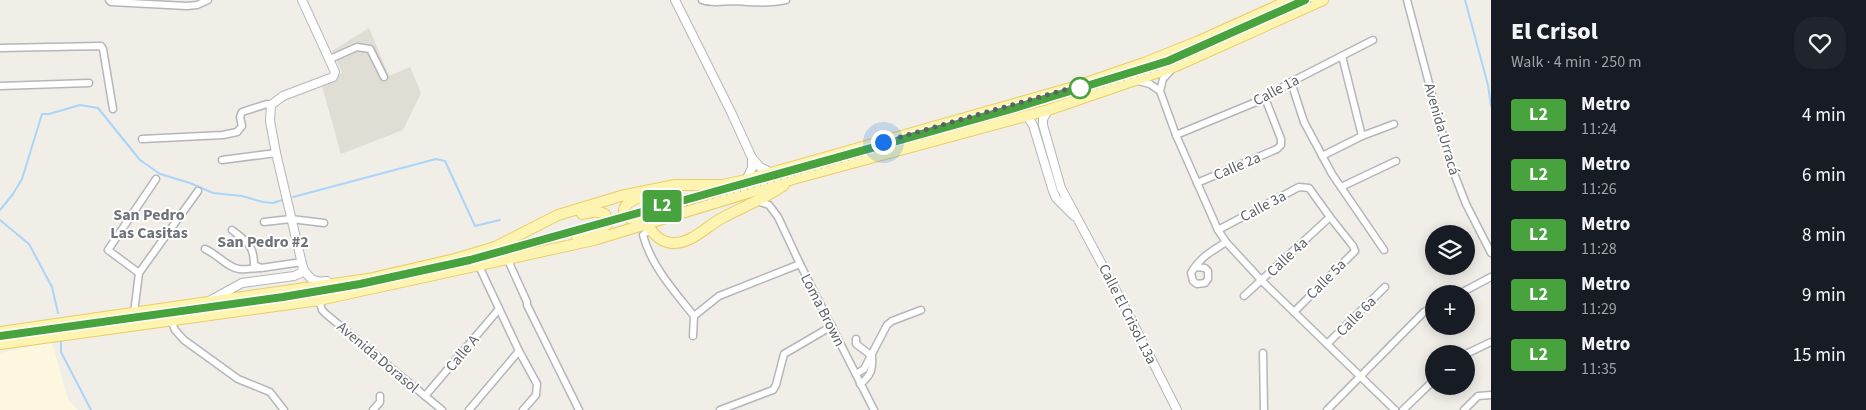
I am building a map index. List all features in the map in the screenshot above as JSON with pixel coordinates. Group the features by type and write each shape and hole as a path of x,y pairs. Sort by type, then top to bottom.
{"main road":[{"path":"0,332 368,279 455,259 495,247 558,215 621,196 674,185 722,185 746,180 1074,87 1144,63 1199,41 1290,0"},
{"path":"0,344 319,300 479,266 649,226 716,202 793,179 1048,110 1132,82 1176,66 1323,0"},
{"path":"649,226 657,237 663,240 672,243 682,242 719,219 757,201 793,179"},
{"path":"696,184 633,199 625,206 624,212 627,218 638,220 674,210 716,202"},
{"path":"529,230 594,211 605,214 607,224 604,228 565,240 548,249"}],"street":[{"path":"110,1 161,2 187,6 197,5 208,0"},
{"path":"142,139 223,135 237,132 242,126 240,118 242,112 267,104 271,105 283,96 333,77 335,72 330,59 302,0"},
{"path":"675,0 752,158 760,168 772,173"},
{"path":"702,0 758,3 774,3 786,0"},
{"path":"1269,9 1282,0"},
{"name":"Avenida Urracá","path":"1407,0 1450,162 1466,204 1491,253"},
{"name":"Calle 1a","path":"1176,135 1265,98 1291,82 1374,40"},
{"path":"0,48 101,46 113,109"},
{"path":"330,59 357,47 370,49 384,77"},
{"path":"1342,56 1362,136"},
{"path":"1160,91 1166,74 1176,66"},
{"path":"1132,82 1138,81 1150,84 1160,91 1176,135 1218,230 1226,242 1262,281 1395,410"},
{"path":"1291,82 1304,122 1322,156 1384,250"},
{"path":"0,86 89,83"},
{"name":"Calle 2a","path":"1197,183 1278,149 1281,145 1280,139 1265,98"},
{"path":"271,105 270,121 276,153 302,265 310,278 318,282 354,278 368,279"},
{"name":"Calle El Crisol 13a","path":"1045,152 1043,119 1048,110"},
{"name":"Calle El Crisol 13a","path":"1027,116 1058,181 1177,410"},
{"path":"1322,156 1362,136 1394,124"},
{"path":"222,160 276,153"},
{"path":"746,180 752,168 752,158"},
{"path":"1341,187 1396,160"},
{"path":"139,273 108,250 156,179"},
{"name":"Calle 3a","path":"1218,230 1299,188 1309,188 1330,217"},
{"path":"773,209 772,199 776,190"},
{"path":"134,313 139,273 198,191"},
{"path":"757,201 765,203 773,209"},
{"name":"Loma Brown","path":"773,209 874,410"},
{"name":"Calle 5a","path":"1294,312 1355,251 1330,217"},
{"name":"Calle 4a","path":"1244,296 1330,217"},
{"path":"264,222 291,219 324,223"},
{"path":"649,226 643,235 646,245 665,280 694,316 693,336"},
{"path":"232,230 251,245 254,265 261,268"},
{"path":"1196,267 1200,259 1226,242"},
{"path":"205,249 214,253 230,266 239,269 302,265"},
{"path":"505,259 524,304 579,410"},
{"path":"694,316 719,296 800,264"},
{"path":"206,303 242,282 294,276 301,273 302,265"},
{"path":"479,266 519,351 537,384 537,392 523,410"},
{"path":"1475,286 1491,277"},
{"name":"Calle 6a","path":"1327,344 1385,287"},
{"name":"Avenida Dorasol","path":"319,300 322,310 326,314 442,410"},
{"name":"Calle A","path":"425,396 499,310"},
{"path":"856,374 864,369 887,325 892,321 921,310"},
{"path":"1327,410 1425,312"},
{"path":"171,320 175,330 184,340 238,379 270,392 284,410"},
{"path":"720,410 773,390 784,354 832,326"},
{"path":"856,339 856,344 872,356"},
{"path":"1475,350 1491,342"},
{"path":"469,410 519,351"},
{"path":"1263,353 1264,410"},
{"path":"860,384 866,380 872,370 872,356"},
{"path":"1403,410 1425,389"},
{"path":"1464,410 1478,396 1491,395"},
{"path":"373,410 380,402 380,396"}],"shaded area":[{"path":"369,28 389,76 410,67 421,93 403,130 341,154 322,86 342,73 332,51"},
{"path":"52,342 68,399 78,410 0,410 0,353"}],"waterway":[{"path":"1465,0 1488,85 1491,106"},
{"path":"0,210 22,179 42,114 49,114 80,105 98,108 140,160 160,174 190,183 213,193 242,196 263,202 273,203 282,200"},
{"path":"293,197 436,159 445,161 475,226 500,220"},
{"path":"0,220 29,244 52,287 58,313"},
{"path":"61,341 61,352 91,410"}],"railway":[{"path":"0,340 283,301 362,288 469,263 743,190 1086,92 1169,66 1315,0"}],"metro line":[{"name":"L2","path":"0,336 283,297 360,284 470,260 924,134 1168,61 1305,0"}],"district":[{"name":"San Pedro Las Casitas","path":"149,223"},
{"name":"San Pedro #2","path":"263,241"}],"route":[{"path":"883,142 1074,87 1080,88"}]}
